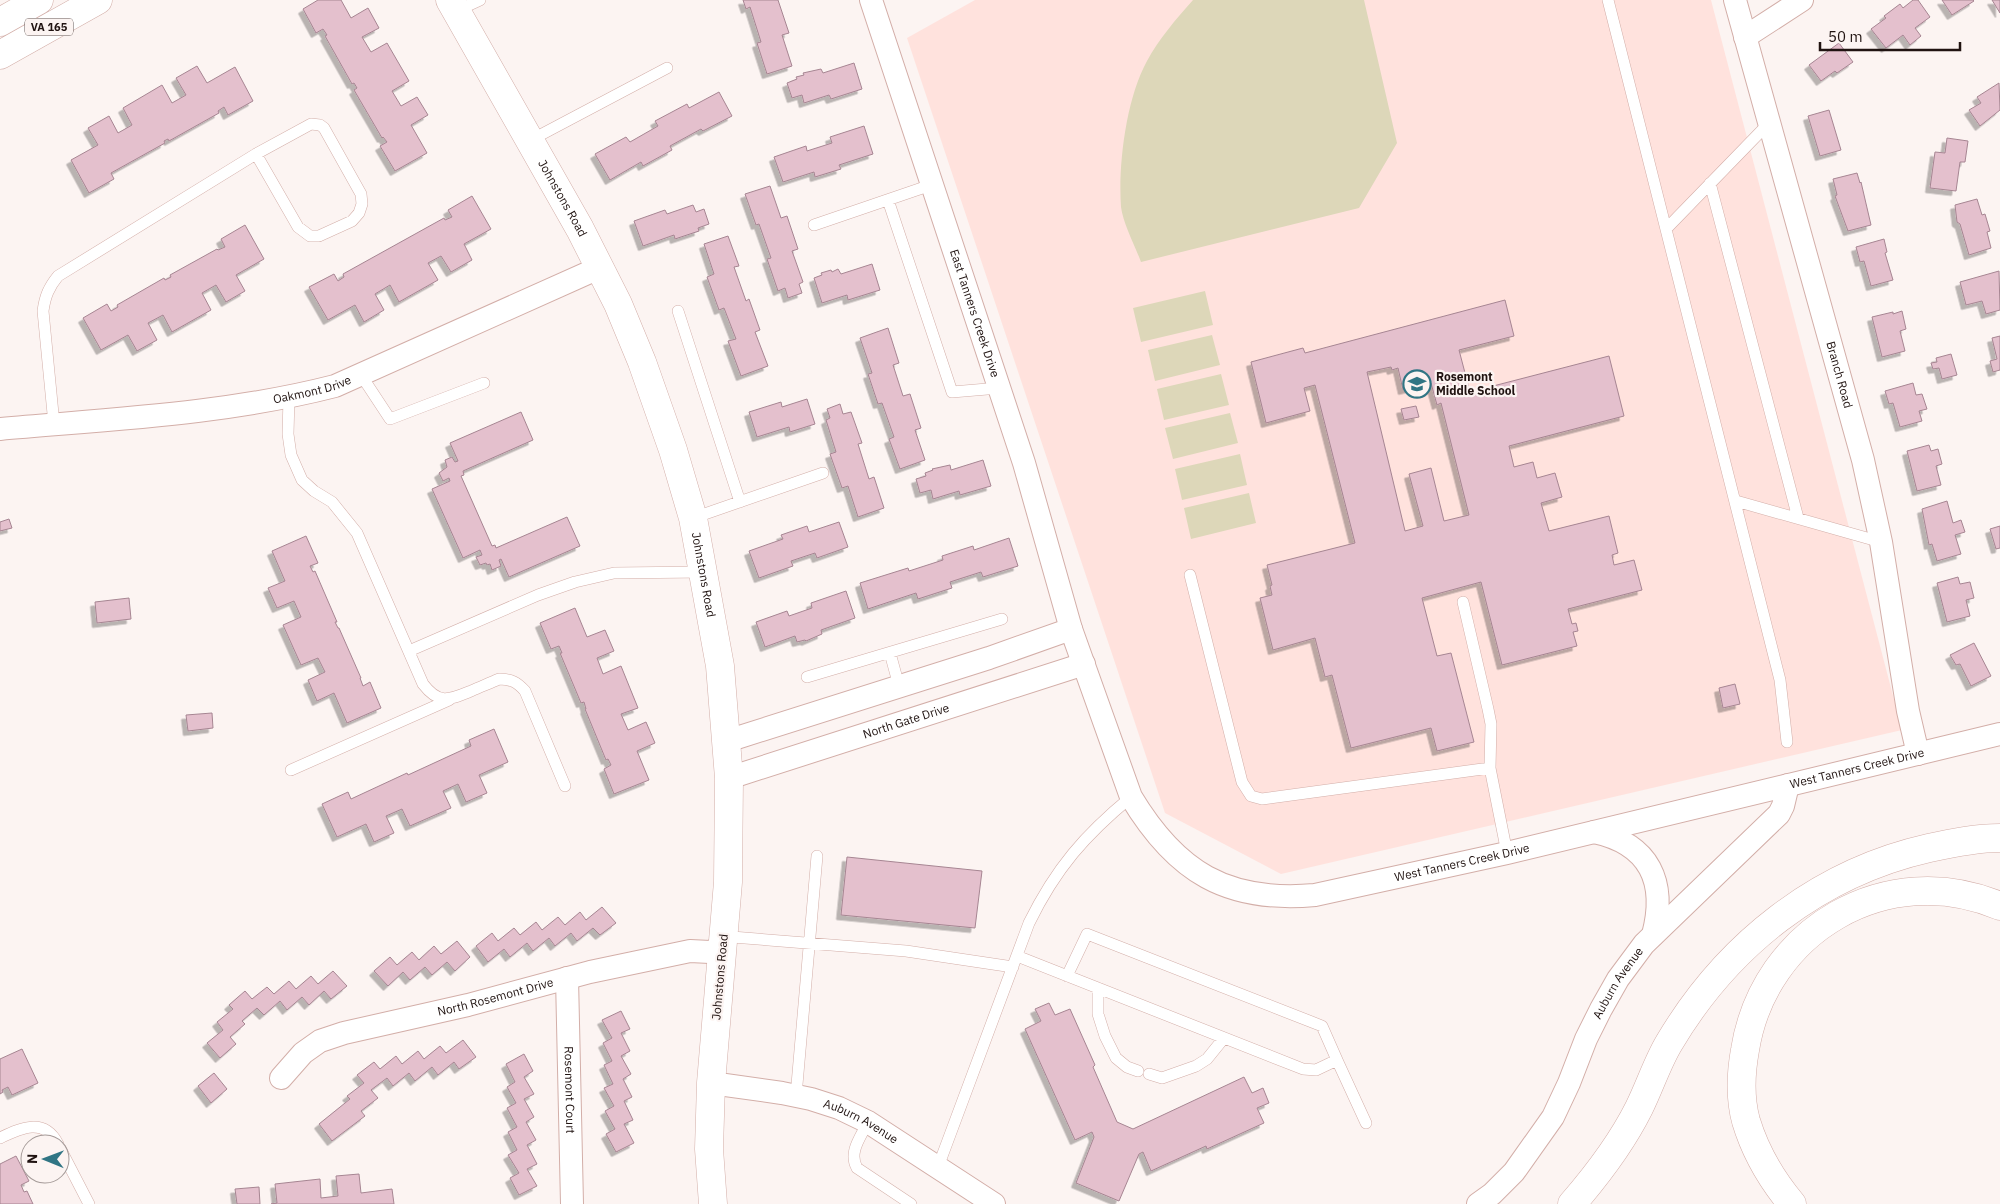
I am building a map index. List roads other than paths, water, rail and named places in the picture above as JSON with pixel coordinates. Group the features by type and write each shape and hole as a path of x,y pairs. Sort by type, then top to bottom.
{"main road":[{"name":"VA 165","path":"0,22 39,0"},
{"name":"VA 165","path":"0,55 81,4"},
{"name":"Johnstons Road","path":"462,4 529,141 601,267 642,362 673,450 692,518 704,572 720,666 729,778 728,882 711,1083 708,1149 713,1204"},
{"path":"1572,1204 1598,1174 1618,1145 1639,1107 1668,1044 1692,1007 1719,972 1750,941 1784,914 1813,895 1859,870 1907,853 1954,842 2000,838"},
{"path":"1792,1204 1771,1175 1758,1152 1746,1120 1742,1091 1743,1061 1748,1032 1754,1009 1768,982 1786,957 1807,936 1827,921 1855,906 1879,898 1909,892 1937,890 1959,893 2000,906"}],"street":[{"name":"East Tanners Creek Drive","path":"871,0 1024,463 1071,629"},
{"name":"Branch Road","path":"1735,0 1864,460 1881,542 1908,711 1918,754"},
{"path":"1745,37 1802,0"},
{"name":"Oakmont Drive","path":"0,429 161,415 289,398 335,386 601,267"},
{"path":"727,741 1071,629"},
{"name":"West Tanners Creek Drive","path":"1071,629 1131,797 1145,820 1164,843 1186,863 1211,880 1226,887 1254,894 1287,898 1315,895 1507,853 2000,734"},
{"name":"North Gate Drive","path":"729,778 1084,664"},
{"name":"Auburn Avenue","path":"1478,1204 1492,1194 1514,1172 1553,1117 1601,1009 1618,979 1644,944 1779,814 1788,785"},
{"path":"1593,832 1611,836 1627,844 1639,853 1650,867 1656,882 1659,901 1658,917 1653,935"},
{"name":"North Rosemont Drive","path":"281,1078 303,1053 320,1041 344,1033 468,1004 567,978 690,951 710,952 723,947"},
{"name":"Rosemont Court","path":"567,978 572,1204"},
{"name":"Auburn Avenue","path":"711,1083 796,1096 839,1108 868,1122 994,1204"}],"lane":[{"path":"1608,0 1780,680 1787,742"},
{"path":"529,141 667,68"},
{"path":"1667,228 1769,123"},
{"path":"54,424 43,311 49,287 58,276 256,154 311,124 320,124 324,128 361,194 362,204 358,213 352,221 319,236 310,236 301,232 256,154"},
{"path":"1710,183 1798,518"},
{"path":"814,225 931,185"},
{"path":"888,200 952,392 999,388"},
{"path":"678,311 740,502"},
{"path":"361,375 390,419 484,383"},
{"path":"289,398 288,434 291,455 302,480 314,491 332,502 357,533 423,684 430,693 450,700"},
{"path":"692,518 823,473"},
{"path":"1736,500 1881,542"},
{"path":"409,651 538,595 575,582 614,573 704,572"},
{"path":"1190,575 1242,782 1251,796 1262,799 1490,768"},
{"path":"1463,602 1491,724 1490,768 1507,853"},
{"path":"806,677 1002,619"},
{"path":"890,653 899,686"},
{"path":"291,770 499,679 508,679 518,683 525,691 565,786"},
{"path":"938,1167 1029,922 1042,896 1062,865 1085,837 1131,797"},
{"path":"796,1096 817,856"},
{"path":"1067,976 1087,934 1322,1026 1366,1123"},
{"path":"723,947 732,937 1015,961 1067,976 1303,1069 1316,1070 1337,1060"},
{"path":"1098,988 1098,1014 1105,1036 1116,1058 1127,1067 1162,1078 1196,1066 1207,1059 1224,1038"},
{"path":"868,1122 854,1152 853,1160 857,1168 911,1204"},
{"path":"0,1138 22,1128 33,1126 45,1129 51,1134"},
{"path":"70,1167 89,1204"}],"place":[{"name":"Rosemont Middle School","path":"1417,384"}]}
